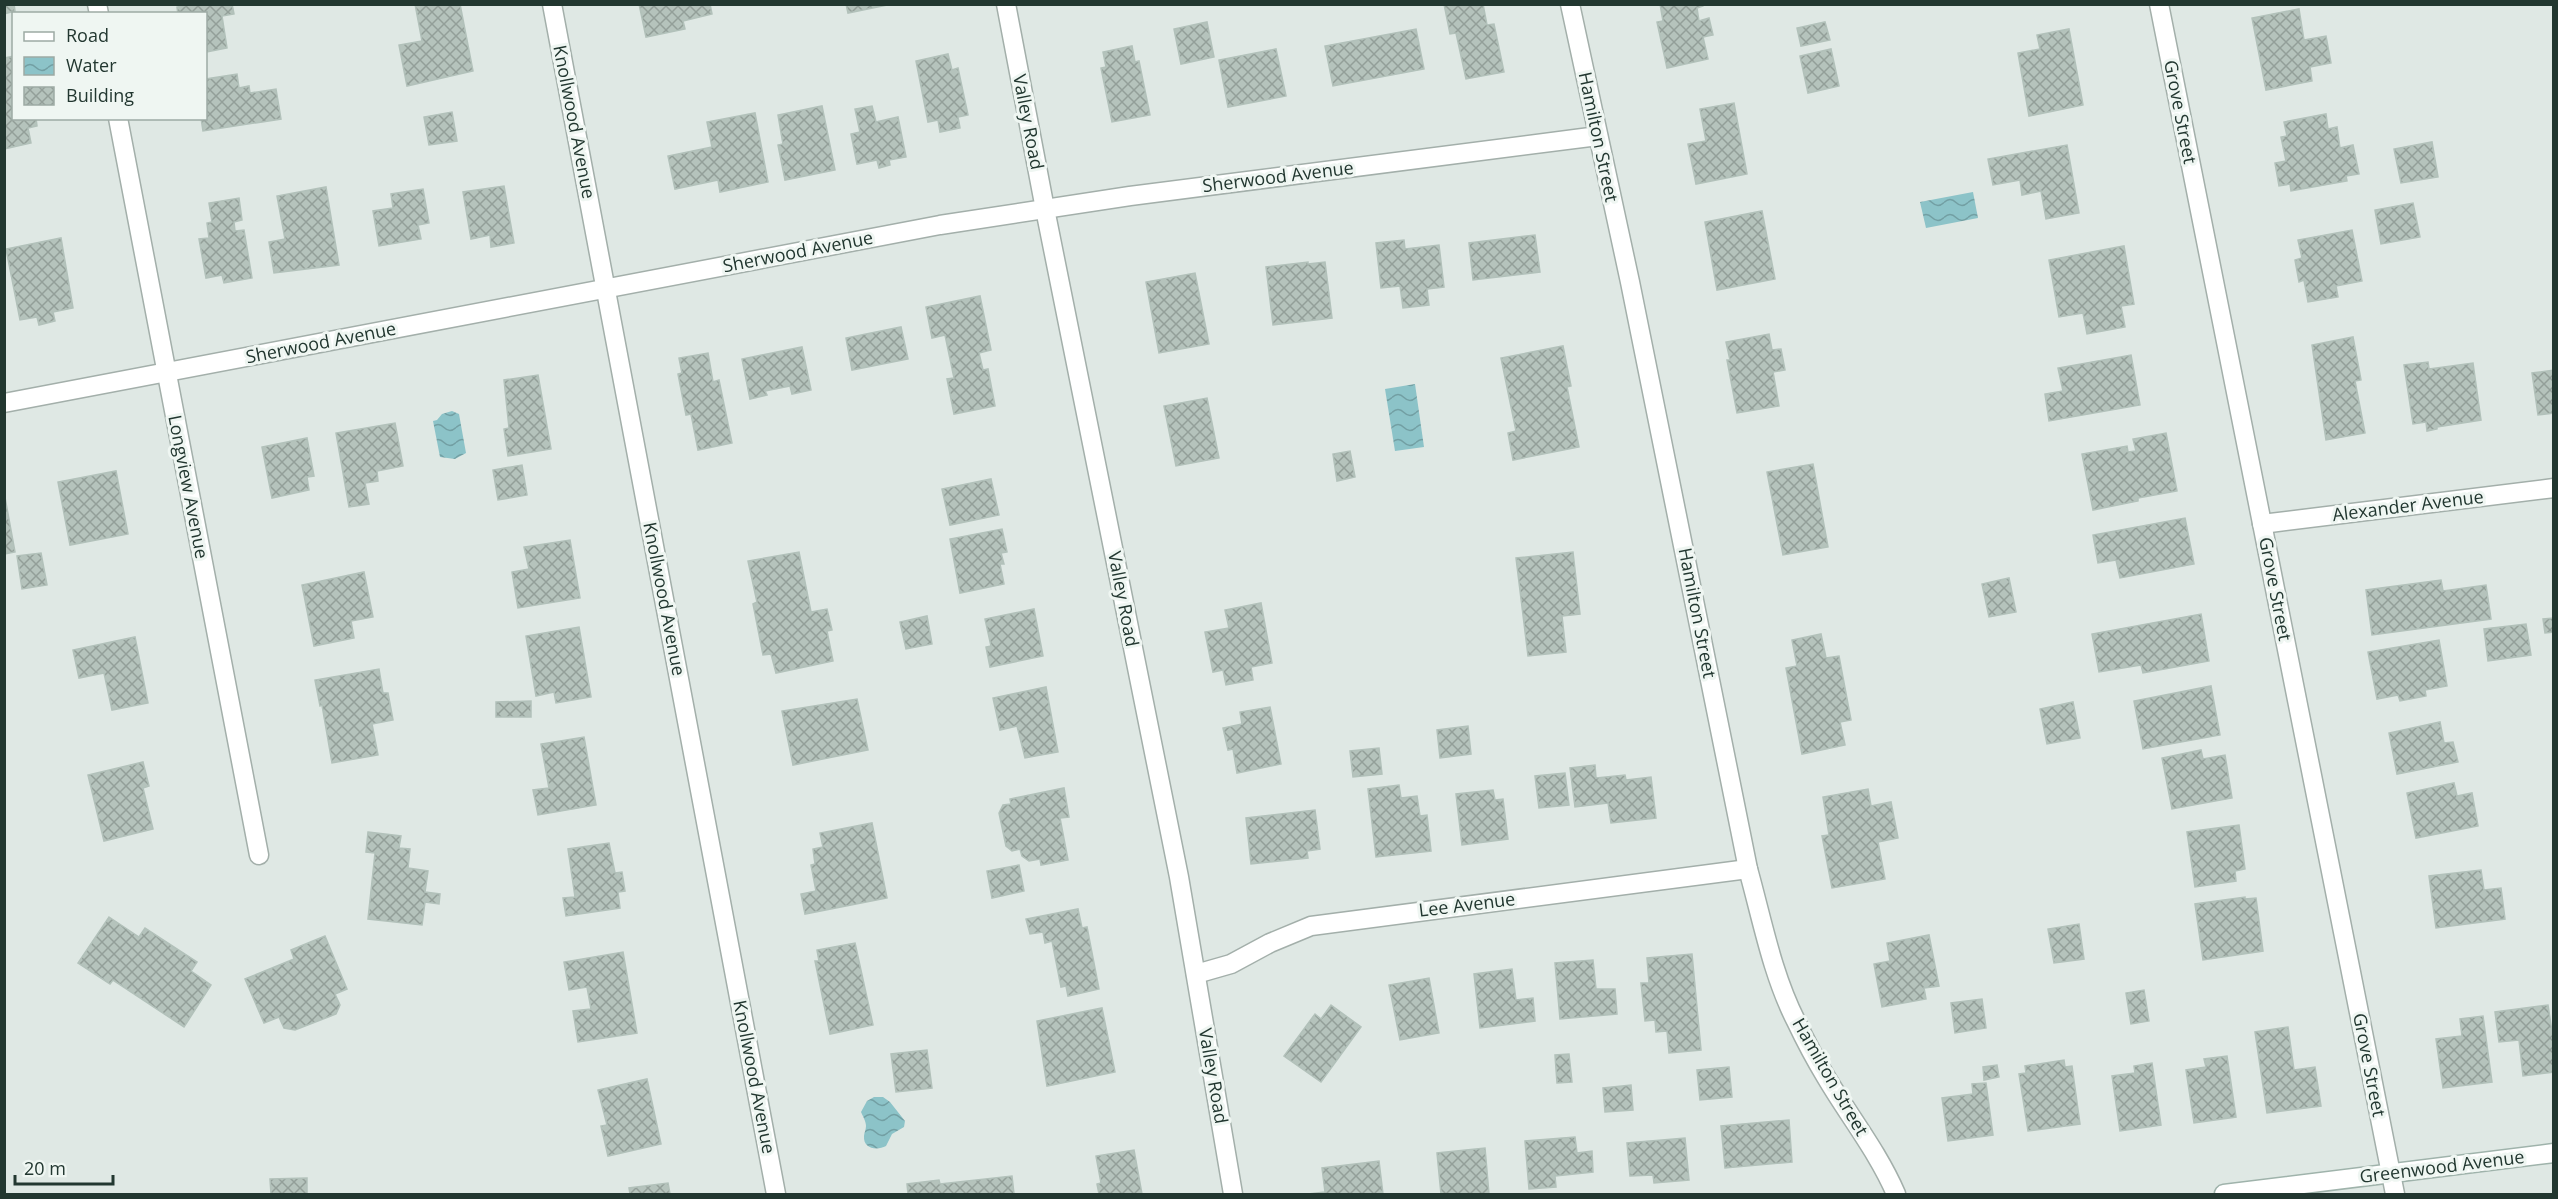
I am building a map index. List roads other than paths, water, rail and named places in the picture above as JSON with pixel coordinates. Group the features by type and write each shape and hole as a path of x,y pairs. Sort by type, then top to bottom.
{"street":[{"name":"Knollwood Avenue","path":"552,4 776,1194"},
{"name":"Valley Road","path":"1006,4 1179,877 1233,1194"},
{"name":"Hamilton Street","path":"1570,4 1632,293 1748,869 1778,977 1794,1019 1826,1078 1863,1134 1896,1194"},
{"name":"Grove Street","path":"2159,4 2395,1194"},
{"name":"Longview Avenue","path":"118,120 259,855"},
{"name":"Sherwood Avenue","path":"4,403 940,225 1598,136"},
{"name":"Alexander Avenue","path":"2262,524 2553,488"},
{"name":"Lee Avenue","path":"1196,974 1231,964 1270,943 1311,926 1748,869"},
{"name":"Greenwood Avenue","path":"2224,1194 2553,1153"}],"water":[{"path":"1973,192 1978,218 1926,228 1920,202"},
{"path":"1415,384 1424,447 1395,451 1385,389"},
{"path":"452,411 459,414 466,453 455,459 440,457 433,421 442,414"},
{"path":"874,1097 883,1097 890,1102 905,1121 904,1127 892,1134 886,1146 879,1148 871,1148 864,1140 866,1124 861,1112 867,1101"}]}
